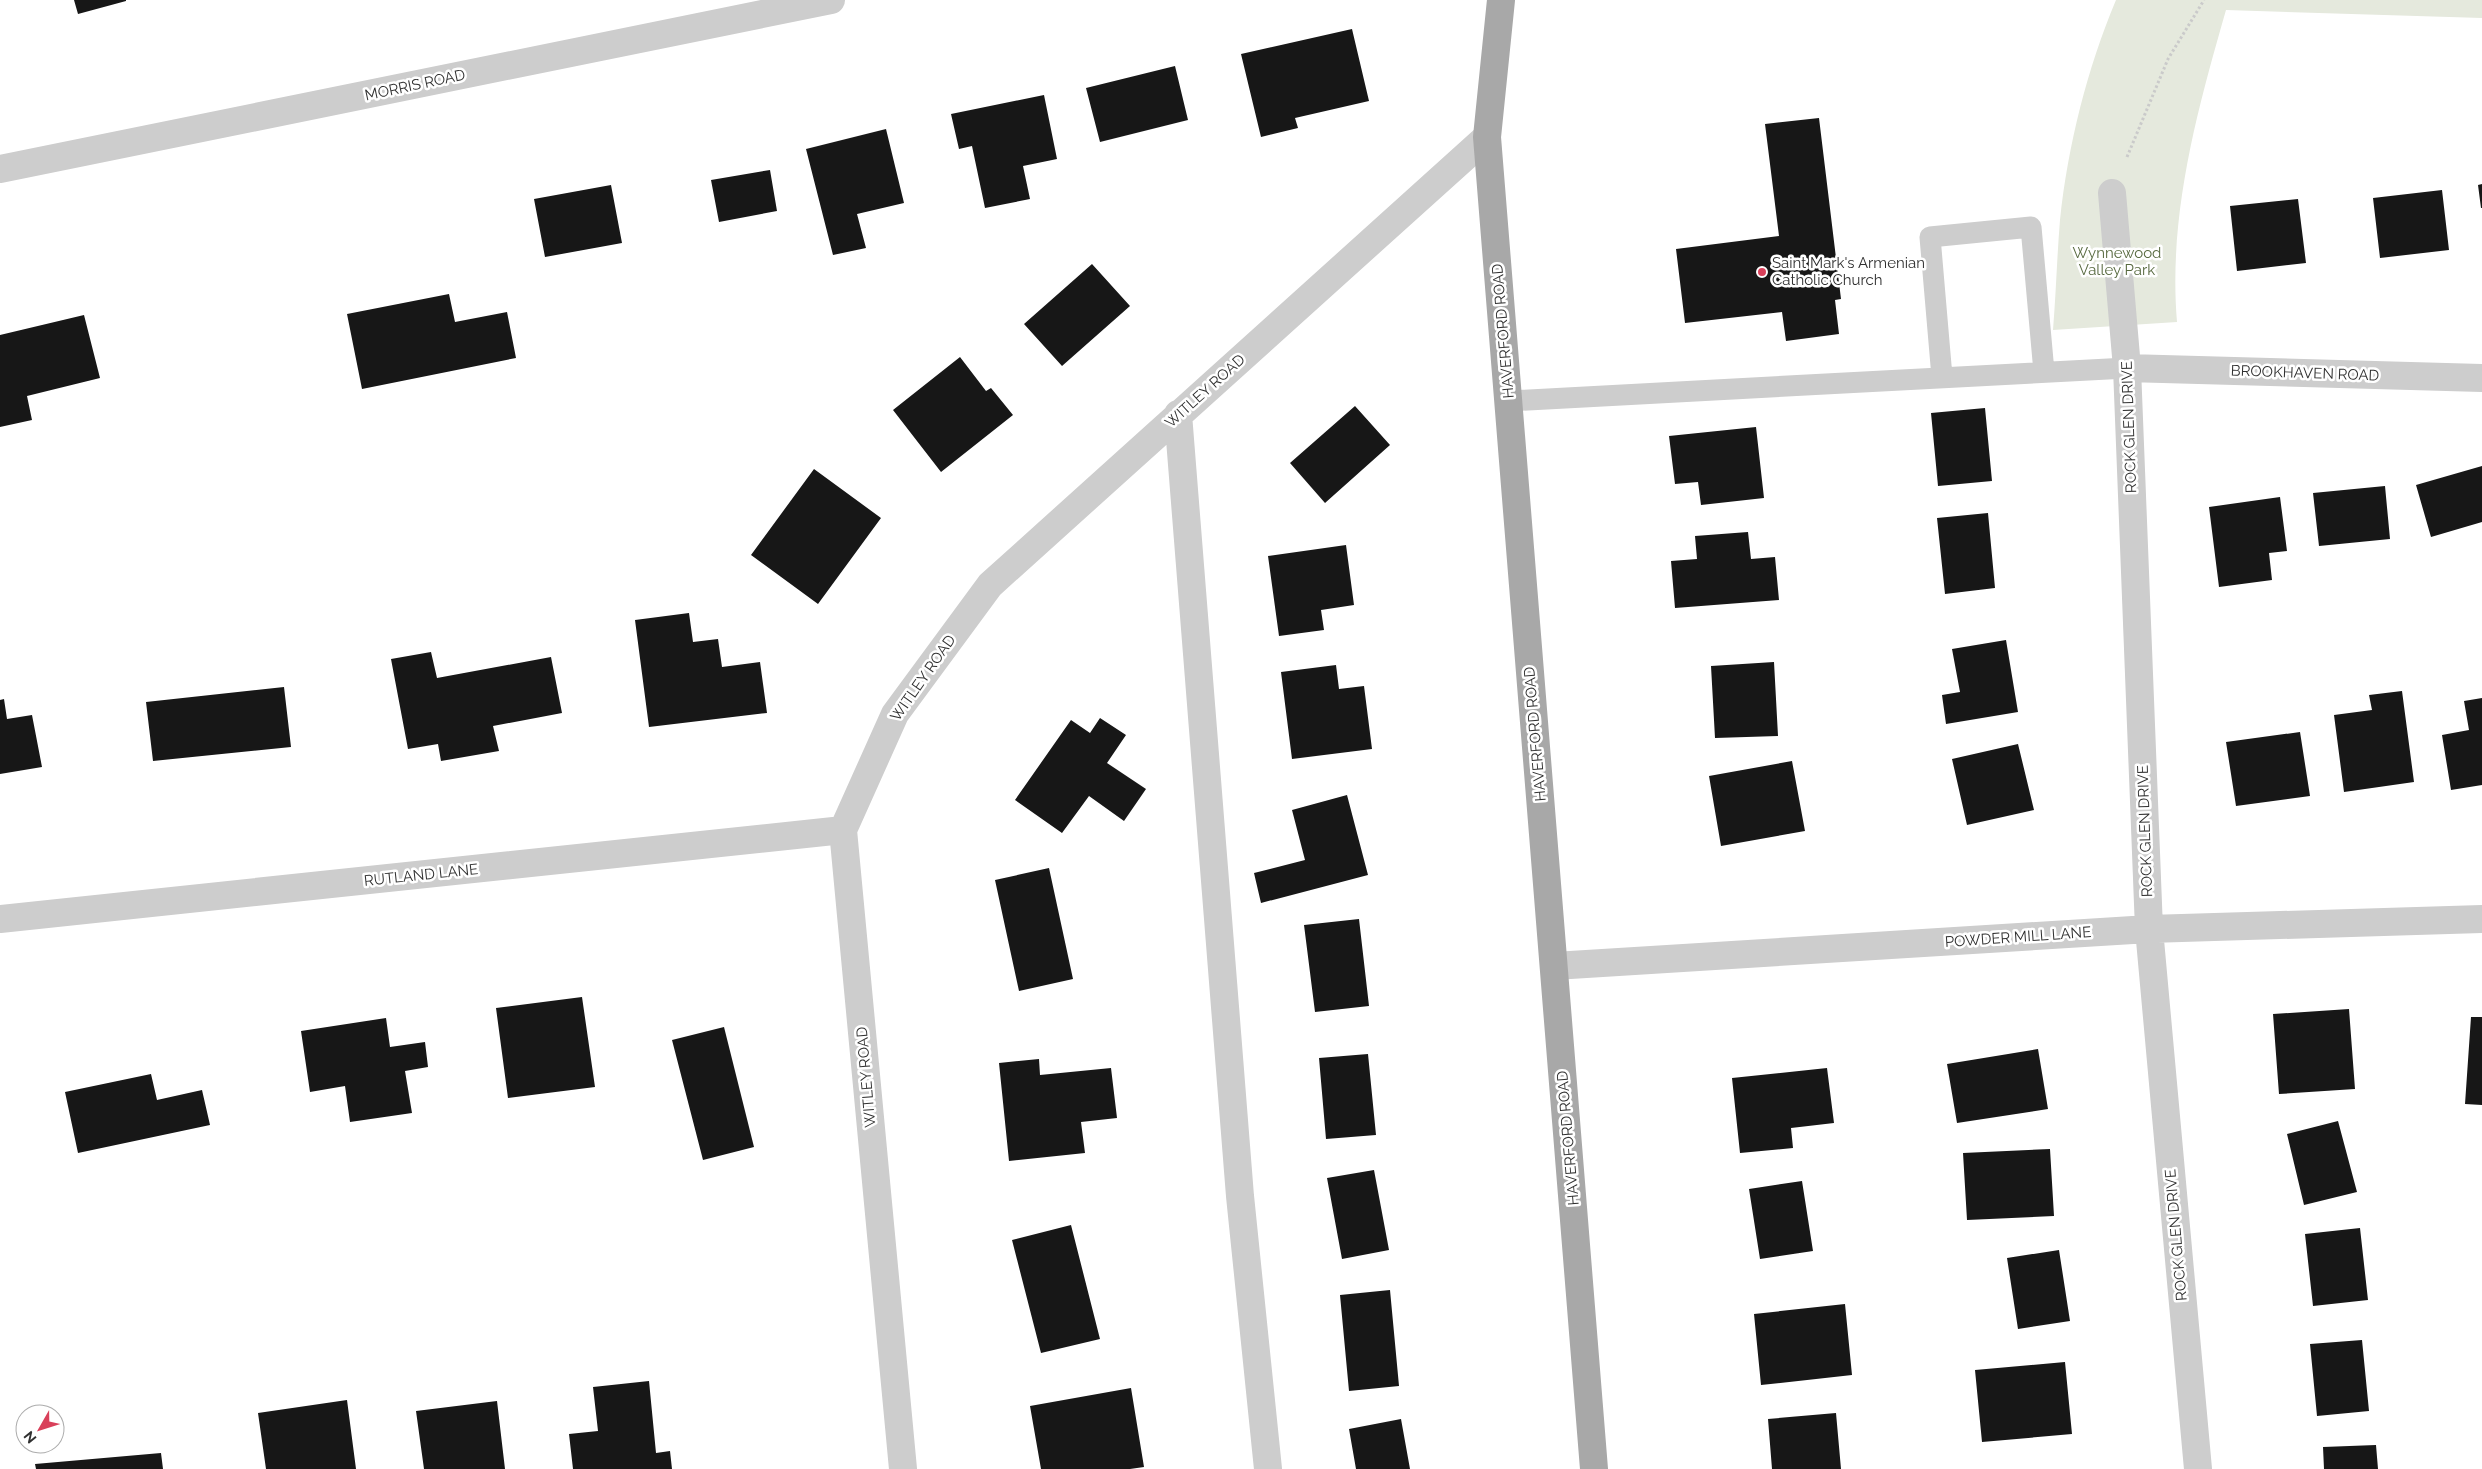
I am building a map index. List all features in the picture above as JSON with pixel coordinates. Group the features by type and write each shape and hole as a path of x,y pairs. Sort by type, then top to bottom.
{"main road":[{"name":"HAVERFORD ROAD","path":"1501,0 1487,137 1594,1469"}],"street":[{"name":"MORRIS ROAD","path":"0,169 831,0"},
{"name":"WITLEY ROAD","path":"903,1469 843,830 895,714 990,584 1487,137"},
{"name":"ROCK GLEN DRIVE","path":"2112,192 2128,368 2149,929 2198,1469"},
{"name":"BROOKHAVEN ROAD","path":"2128,368 2482,378"},
{"path":"1178,414 1240,1196 1268,1469"},
{"name":"RUTLAND LANE","path":"0,920 843,830"},
{"name":"POWDER MILL LANE","path":"1554,966 2149,929 2482,920"}],"lane":[{"path":"1942,377 1930,237 2031,227 2044,372"},
{"path":"1508,401 2128,368"}],"path":[{"path":"2112,192 2168,59 2204,0"}],"green space":[{"name":"Wynnewood Valley Park","path":"2116,0 2482,0 2482,18 2226,10 2195,125 2187,164 2177,242 2175,282 2177,322 2053,330 2060,220 2068,164 2088,80"}],"building":[{"path":"74,0 126,0 126,1 78,14"},
{"path":"1352,29 1369,101 1295,118 1298,128 1261,137 1241,54"},
{"path":"1175,66 1188,120 1100,142 1086,88"},
{"path":"1044,95 1057,159 1023,166 1030,199 985,208 972,146 959,149 951,114"},
{"path":"1819,118 1841,299 1835,300 1839,334 1786,341 1782,312 1685,323 1676,249 1779,236 1765,124"},
{"path":"886,129 904,203 857,214 866,248 833,255 806,149"},
{"path":"770,170 777,211 719,222 711,180"},
{"path":"2482,184 2482,208 2481,208 2478,185"},
{"path":"611,185 622,243 545,257 534,199"},
{"path":"2442,190 2449,250 2380,258 2373,198"},
{"path":"2298,199 2306,263 2237,271 2230,206"},
{"path":"1092,264 1130,306 1062,366 1024,324"},
{"path":"449,294 455,322 507,312 516,358 362,389 347,314"},
{"path":"84,315 100,378 27,396 32,420 0,427 0,335"},
{"path":"960,357 986,391 991,388 1013,415 941,472 893,410"},
{"path":"1355,406 1390,445 1325,503 1290,463"},
{"path":"1985,408 1992,481 1938,486 1931,413"},
{"path":"1756,427 1764,498 1701,505 1698,482 1675,484 1669,436"},
{"path":"2482,466 2482,522 2431,537 2416,485"},
{"path":"814,469 881,518 818,604 751,555"},
{"path":"2385,486 2390,539 2319,546 2313,493"},
{"path":"2280,497 2287,551 2269,553 2272,580 2219,587 2209,507"},
{"path":"1988,513 1995,588 1945,594 1937,518"},
{"path":"1748,532 1751,559 1775,557 1779,600 1675,608 1671,561 1697,559 1695,536"},
{"path":"1346,545 1354,605 1321,610 1324,630 1279,636 1268,556"},
{"path":"689,613 693,642 718,639 722,667 760,662 767,713 649,727 635,620"},
{"path":"2006,640 2018,712 1946,724 1942,695 1960,692 1952,649"},
{"path":"431,652 437,678 551,657 562,713 493,726 499,751 441,761 438,744 408,749 391,659"},
{"path":"1774,662 1778,736 1715,738 1711,666"},
{"path":"1336,665 1339,689 1364,686 1372,749 1292,759 1281,672"},
{"path":"284,687 291,747 153,761 146,702"},
{"path":"2402,691 2414,782 2344,792 2334,715 2372,710 2369,695"},
{"path":"2482,698 2482,785 2451,790 2442,735 2469,730 2464,701"},
{"path":"4,699 7,719 32,715 42,767 0,774 0,700"},
{"path":"1100,718 1126,735 1107,763 1146,789 1124,821 1089,796 1062,833 1015,800 1071,720 1090,733"},
{"path":"2300,732 2310,796 2236,806 2226,742"},
{"path":"2018,744 2034,810 1967,825 1952,759"},
{"path":"1792,761 1805,831 1721,846 1709,776"},
{"path":"1347,795 1368,875 1261,903 1254,873 1305,860 1292,810"},
{"path":"1049,868 1073,979 1019,991 995,880"},
{"path":"1359,919 1369,1006 1315,1012 1304,925"},
{"path":"582,997 595,1087 508,1098 496,1008"},
{"path":"2349,1009 2355,1089 2279,1094 2273,1014"},
{"path":"2471,1017 2482,1017 2482,1105 2465,1104"},
{"path":"386,1018 390,1047 425,1042 428,1067 405,1071 412,1113 350,1122 345,1086 310,1092 301,1031"},
{"path":"724,1027 754,1147 703,1160 672,1040"},
{"path":"2038,1049 2048,1109 1957,1123 1947,1064"},
{"path":"1368,1054 1376,1135 1326,1139 1319,1058"},
{"path":"1039,1059 1040,1075 1111,1068 1117,1118 1081,1122 1085,1153 1009,1161 999,1063"},
{"path":"1827,1068 1834,1123 1791,1128 1793,1148 1740,1153 1732,1078"},
{"path":"151,1074 157,1100 202,1090 210,1125 78,1153 65,1092"},
{"path":"2338,1121 2357,1192 2304,1205 2287,1134"},
{"path":"2050,1149 2054,1216 1967,1220 1963,1153"},
{"path":"1374,1170 1389,1250 1342,1259 1327,1178"},
{"path":"1802,1181 1813,1251 1760,1259 1749,1189"},
{"path":"1071,1225 1100,1339 1041,1353 1012,1240"},
{"path":"2360,1228 2368,1300 2313,1306 2305,1234"},
{"path":"2059,1250 2070,1321 2018,1329 2007,1258"},
{"path":"1390,1290 1399,1386 1349,1391 1340,1295"},
{"path":"1845,1304 1852,1375 1761,1385 1754,1314"},
{"path":"2362,1340 2369,1411 2317,1416 2310,1344"},
{"path":"2065,1362 2072,1434 1982,1442 1975,1370"},
{"path":"649,1381 656,1453 670,1451 672,1469 573,1469 569,1434 598,1431 593,1387"},
{"path":"1131,1388 1144,1467 1130,1469 1041,1469 1030,1406"},
{"path":"347,1400 356,1469 266,1469 258,1413"},
{"path":"497,1401 505,1469 424,1469 416,1411"},
{"path":"1836,1413 1841,1469 1772,1469 1768,1419"},
{"path":"1401,1419 1410,1469 1356,1469 1349,1429"},
{"path":"2376,1445 2378,1469 2324,1469 2323,1447"},
{"path":"161,1453 163,1469 36,1469 35,1464"}],"place":[{"name":"Saint Mark's Armenian Catholic Church","path":"1762,272"}]}
